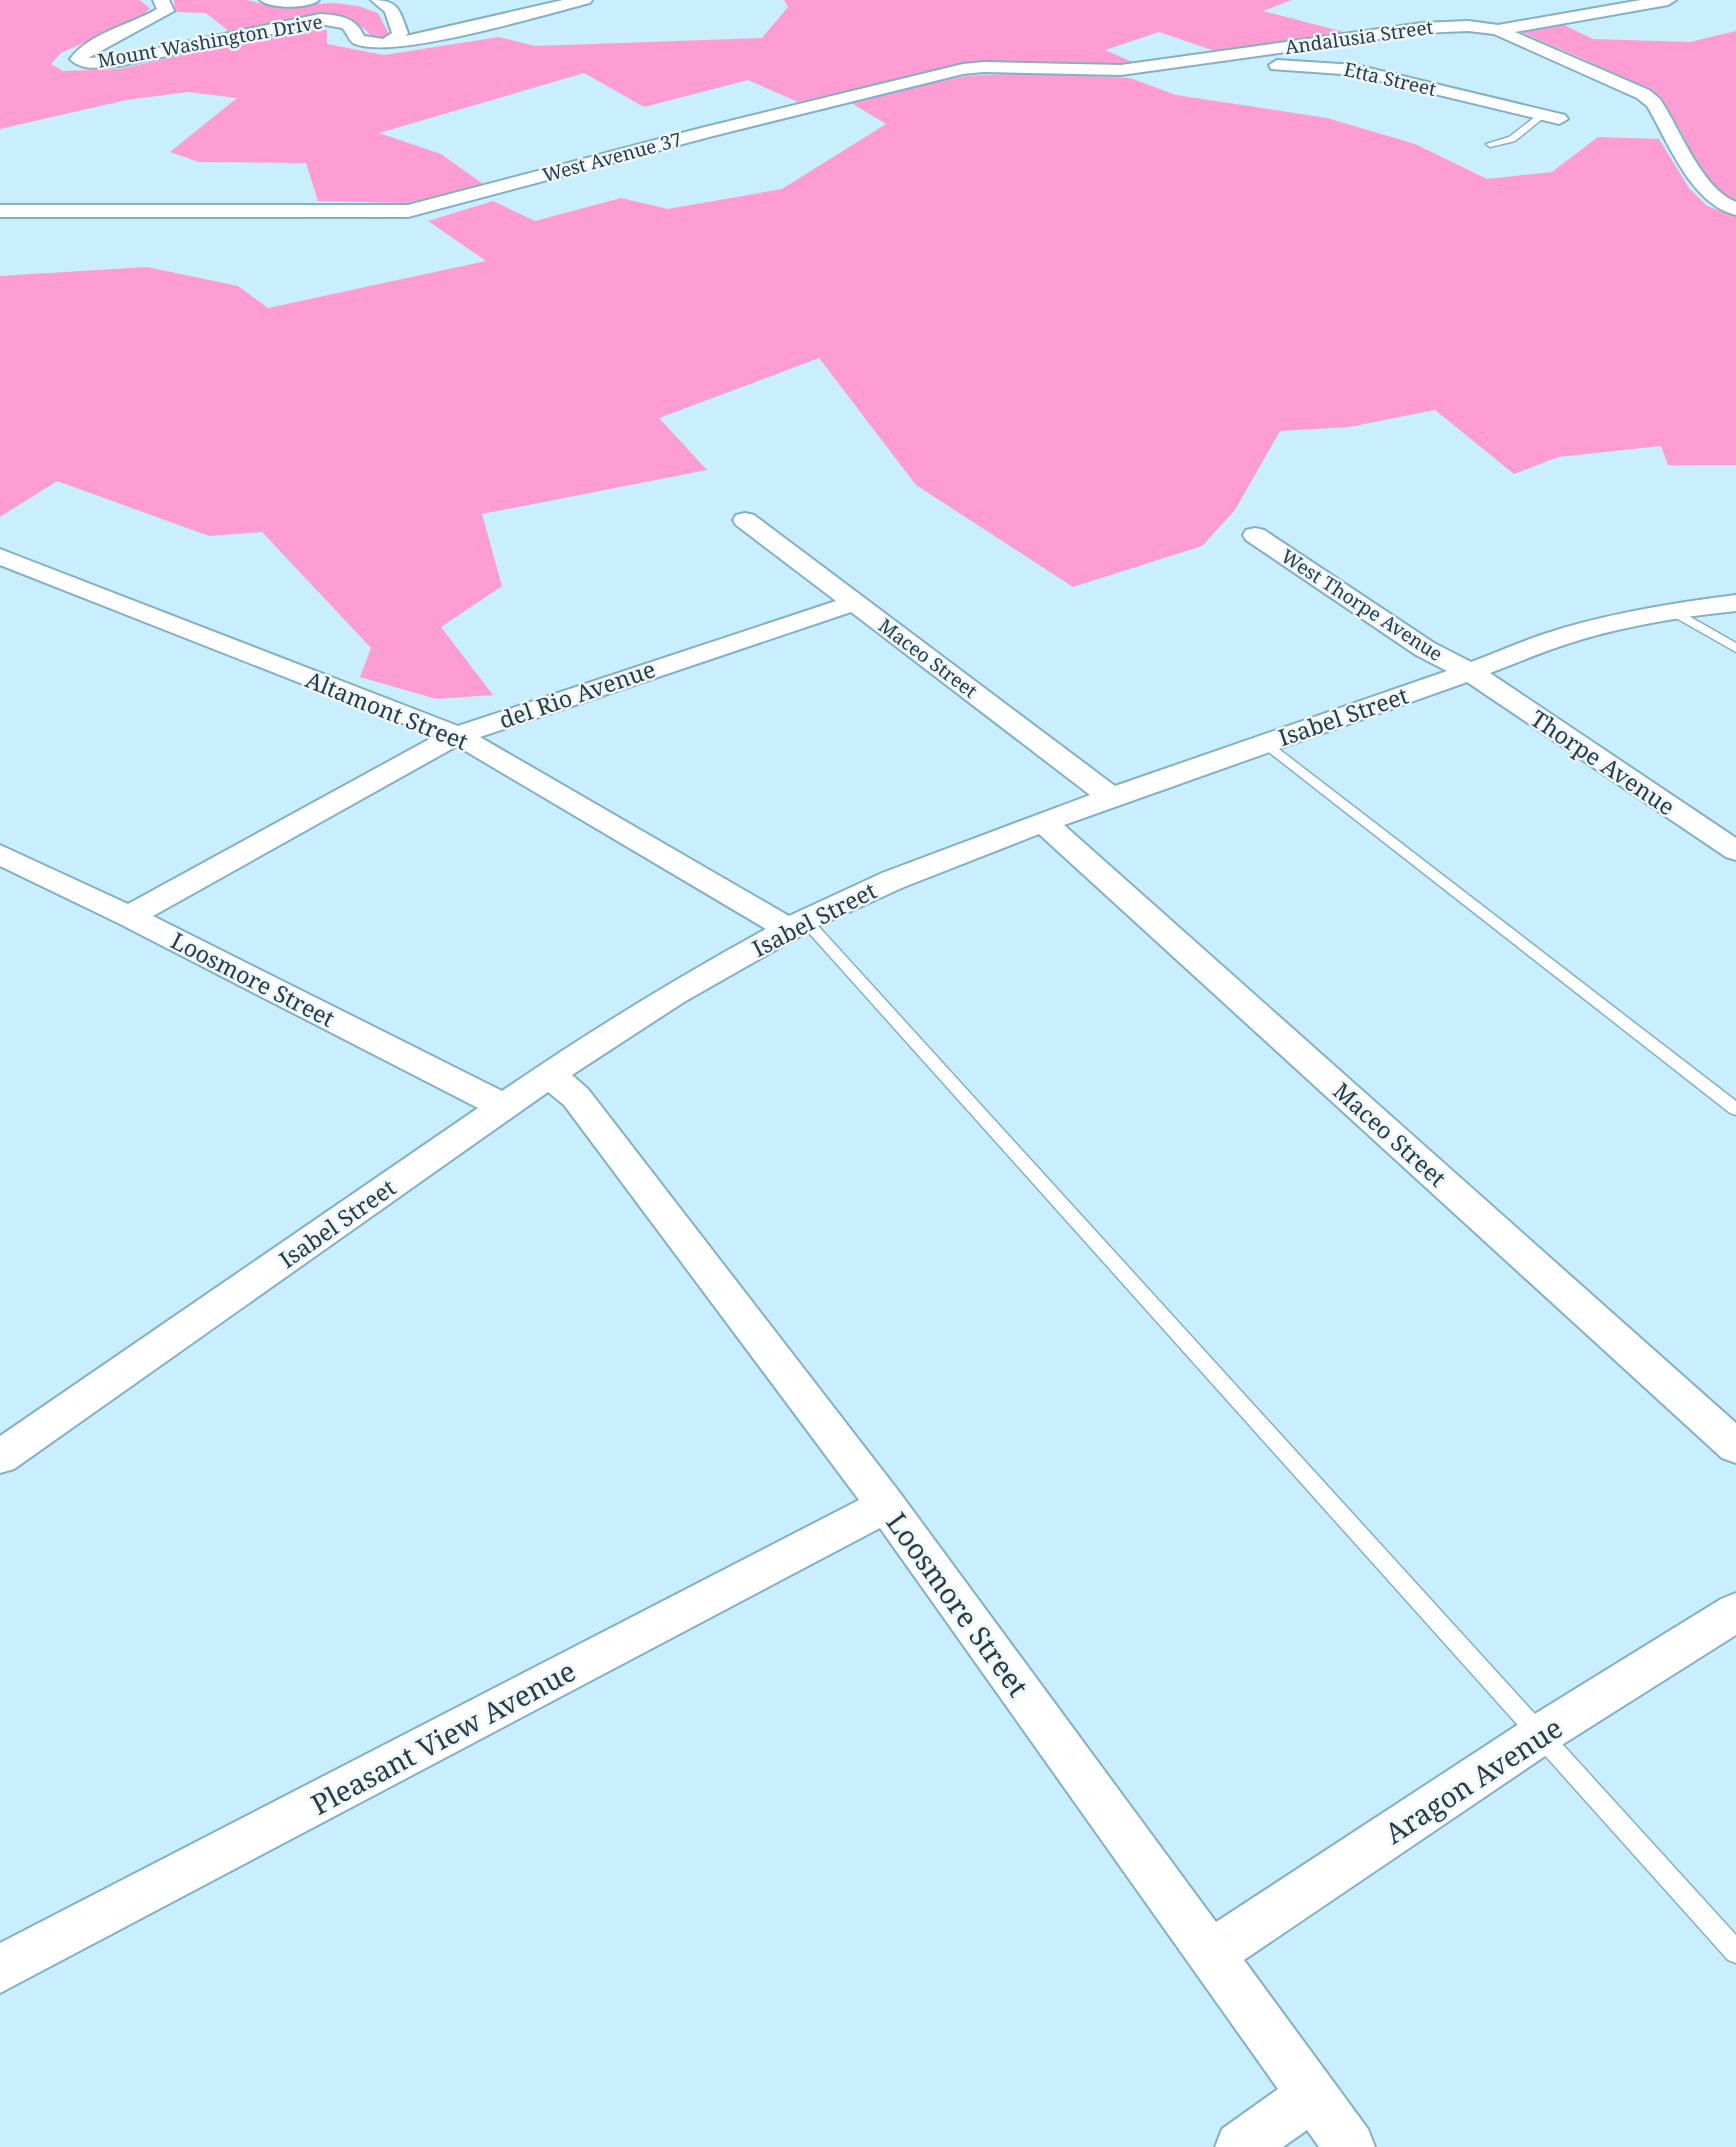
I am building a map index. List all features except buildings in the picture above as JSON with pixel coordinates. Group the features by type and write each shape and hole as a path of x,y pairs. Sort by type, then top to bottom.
{"street":[{"name":"Mount Washington Drive","path":"161,0 166,11 153,20 94,46 80,54 78,59 85,63 119,61 320,19 349,24 355,30 357,39 369,44 389,43"},
{"name":"Mount Washington Drive","path":"268,0 310,0"},
{"path":"379,0 391,10 400,33 389,43"},
{"path":"389,43 439,37 507,17 584,0"},
{"path":"1497,30 1668,0"},
{"name":"Andalusia Street","path":"1220,56 1437,26 1497,30"},
{"path":"1497,30 1643,94 1654,103 1703,186 1721,203 1736,209"},
{"name":"Etta Street","path":"1220,56 1247,65 1317,65 1356,70 1551,117"},
{"name":"West Avenue 37","path":"0,211 408,211 707,132 962,69 984,67 1121,70 1220,56"},
{"name":"Maceo Street","path":"745,520 1111,797"},
{"name":"West Thorpe Avenue","path":"1255,535 1425,649 1470,672"},
{"name":"Altamont Street","path":"0,556 457,735 797,924"},
{"name":"del Rio Avenue","path":"130,916 457,735 854,603"},
{"name":"Isabel Street","path":"0,1457 549,1075 673,993 797,924 905,875 1043,822 1470,672 1552,640 1618,621 1736,603"},
{"name":"Thorpe Avenue","path":"1470,672 1736,851"},
{"name":"Maceo Street","path":"1043,822 1736,1447"},
{"name":"Loosmore Street","path":"0,854 130,916 505,1107"},
{"name":"Loosmore Street","path":"549,1075 576,1097 886,1505 1350,2147"},
{"name":"Pleasant View Avenue","path":"0,1969 886,1505"},
{"name":"Aragon Avenue","path":"1212,1953 1541,1734 1736,1612"},
{"path":"1240,2147 1312,2096"}],"lane":[{"path":"1490,144 1512,139 1551,117"},
{"path":"1673,611 1736,648"},
{"path":"1266,743 1736,1109"},
{"path":"797,924 1541,1734 1736,1952"}],"shaded area":[{"path":"0,0 139,0 150,8 140,18 61,53 51,64 63,71 119,69 292,31 327,30 327,44 384,55 499,37 535,46 762,38 788,7 784,0 1292,0 1263,11 1348,33 1218,52 1159,32 1105,50 1135,63 957,67 798,102 748,80 644,107 584,73 379,133 441,154 486,186 405,203 318,201 306,163 199,162 170,152 237,98 188,92 126,100 0,129"},
{"path":"174,0 247,0 271,6 336,3 358,6 378,13 389,34 383,41 373,40 363,28 348,21 329,18 287,21 231,33 206,13 175,12"},
{"path":"1564,25 1593,39 1690,42 1736,31 1736,202 1710,183 1678,126 1658,101 1611,72 1522,32"},
{"path":"1031,73 1130,78 1176,95 1327,118 1415,144 1487,179 1552,172 1598,137 1659,139 1689,188 1707,206 1736,217 1736,465 1668,465 1661,446 1558,457 1514,474 1435,410 1349,427 1280,431 1235,510 1202,546 1073,587 916,485 819,358 659,418 707,470 482,514 502,586 441,627 493,695 436,699 360,677 371,648 262,532 209,536 57,481 0,517 0,276 147,267 238,286 268,308 486,261 428,221 493,201 535,221 621,198 668,209 782,189 886,124 848,101 966,76"}]}
